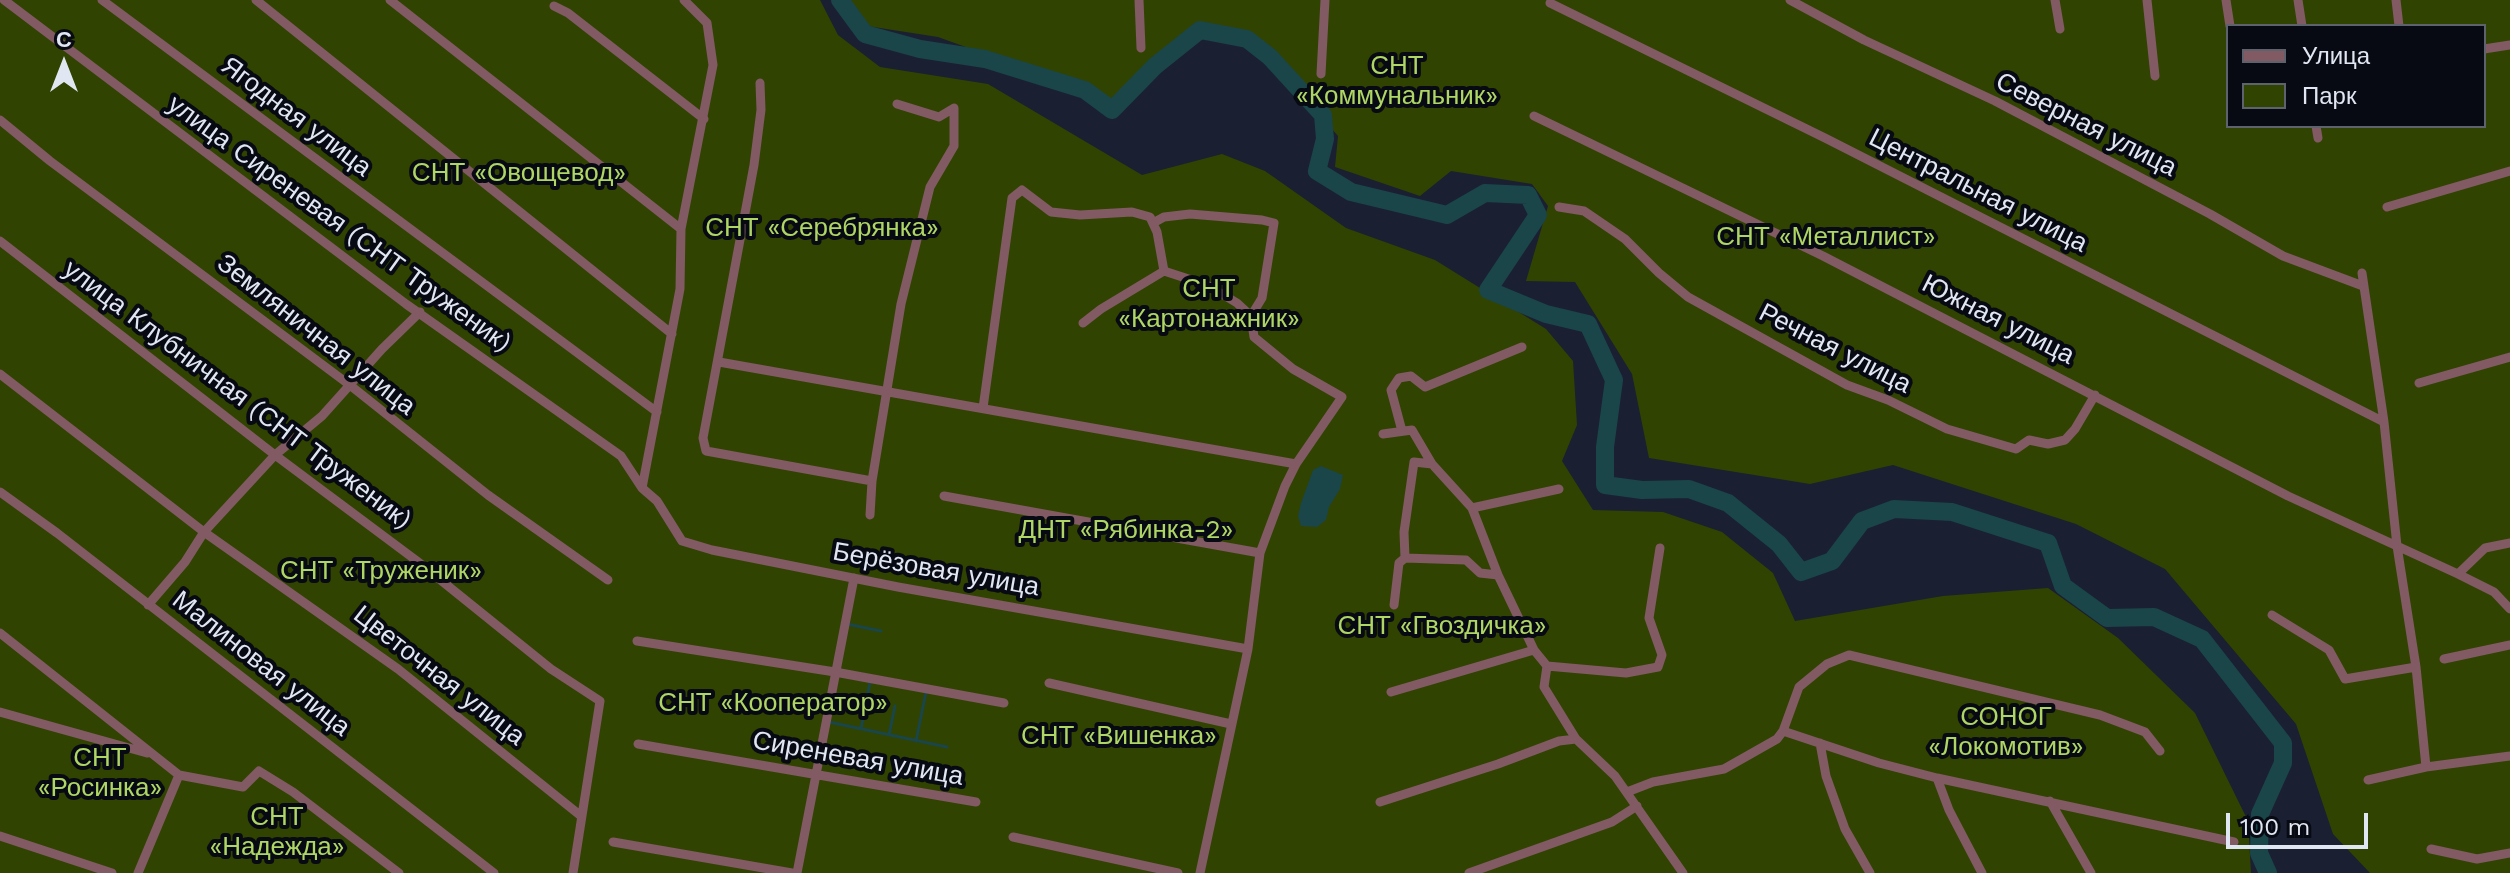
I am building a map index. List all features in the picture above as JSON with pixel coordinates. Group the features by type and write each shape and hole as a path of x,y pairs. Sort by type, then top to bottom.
{"street":[{"name":"улица Сиреневая (СНТ Труженик)","path":"4,0 175,132 621,456 642,488"},
{"name":"Ягодная улица","path":"102,0 657,412"},
{"path":"256,0 672,334"},
{"path":"390,0 681,229"},
{"path":"642,488 680,289 681,229 713,65 707,23 684,0"},
{"path":"1139,0 1141,48"},
{"path":"1321,74 1325,0"},
{"name":"Северная улица","path":"1790,0 1864,40 2008,108 2283,256 2363,286"},
{"path":"2055,0 2060,29"},
{"path":"2147,0 2155,76"},
{"path":"2226,0 2230,24"},
{"path":"2298,0 2302,24"},
{"path":"2396,0 2399,24"},
{"name":"Центральная улица","path":"1550,3 1825,138 2384,422"},
{"path":"554,6 568,13 704,119"},
{"path":"2486,49 2510,45"},
{"path":"760,83 761,110 754,165 703,438 706,451 872,481"},
{"path":"870,515 872,481 901,304 930,187 954,146 954,108 939,117 897,104"},
{"name":"Южная улица","path":"1534,116 1811,250 2288,496 2397,546"},
{"name":"Земляничная улица","path":"0,120 50,161 351,386 488,495 608,580"},
{"path":"2316,128 2318,138"},
{"path":"2387,207 2510,171"},
{"path":"983,408 1012,198 1022,190 1051,212 1080,215 1132,212 1150,217 1157,232 1164,271"},
{"name":"Речная улица","path":"1559,207 1584,211 1625,239 1688,297 1847,385 1888,400 1947,429 2016,449 2029,440 2048,444 2065,440 2095,395"},
{"path":"1153,223 1164,217 1190,214 1274,223 1262,298 1251,316"},
{"name":"улица Клубничная (СНТ Труженик)","path":"0,241 417,561 551,669 600,701 581,816"},
{"path":"1083,323 1164,271 1207,285 1237,303 1251,316 1254,337 1293,369 1342,397 1296,464 1260,553 1248,649 1200,873"},
{"path":"2362,273 2416,667 2426,767"},
{"path":"148,605 185,562 204,532 275,455 322,416 420,312"},
{"path":"1402,431 1391,390 1399,378 1411,376 1425,387 1522,347"},
{"path":"2419,383 2510,357"},
{"path":"719,362 1296,464"},
{"name":"Цветочная улица","path":"0,374 204,532 398,669 581,816"},
{"path":"1383,434 1412,430 1432,464 1472,508 1498,575 1534,650 1547,666 1626,673 1658,667 1662,655 1649,618 1660,548"},
{"path":"1405,558 1404,532 1414,462 1432,464"},
{"name":"Берёзовая улица","path":"642,488 657,501 682,541 712,550 1248,649"},
{"path":"1472,508 1559,489"},
{"name":"Малиновая улица","path":"0,492 494,873"},
{"path":"944,496 1260,553"},
{"path":"2458,574 2485,548 2510,543"},
{"path":"2397,546 2494,592 2510,609"},
{"path":"1394,605 1399,563 1405,558 1466,560 1480,573 1498,575"},
{"path":"613,842 794,873 854,578"},
{"path":"2272,615 2329,650 2345,679 2416,667"},
{"path":"0,633 179,775 243,787 259,771 293,792 399,873"},
{"path":"637,641 835,672 1004,703"},
{"path":"2444,659 2510,645"},
{"path":"1391,692 1534,650"},
{"path":"1627,792 1653,782 1724,769 1777,739 1783,731 1799,687 1827,664 1849,655 2100,715 2145,732 2160,751"},
{"path":"1547,666 1544,687 1576,739 1615,776 1683,873"},
{"path":"1049,683 1231,724"},
{"path":"0,712 153,755"},
{"path":"1783,731 1937,778 2050,801 2189,835 2234,842"},
{"path":"1380,802 1559,741 1576,739"},
{"path":"1820,743 1826,776 1845,829 1870,873"},
{"name":"Сиреневая улица","path":"638,744 976,802"},
{"path":"2368,780 2426,767 2510,756"},
{"path":"138,873 179,775"},
{"path":"1937,778 1949,810 1982,873"},
{"path":"2050,801 2091,873"},
{"path":"1469,873 1612,822 1637,806"},
{"path":"573,873 581,816"},
{"path":"0,836 112,873"},
{"path":"1013,837 1178,873"},
{"path":"2431,849 2477,859 2510,853"}],"green space":[{"path":"0,0 820,0 838,35 880,67 988,84 1142,175 1222,154 1265,171 1346,228 1435,260 1546,329 1573,361 1577,425 1562,461 1593,510 1663,512 1722,532 1773,573 1795,621 1943,596 2048,588 2118,638 2195,713 2248,821 2251,873 0,873"},
{"name":"СНТ «Металлист»","path":"848,0 2510,0 2510,873 2370,873 2333,834 2296,724 2165,569 2076,524 1893,465 1810,484 1649,458 1632,374 1575,282 1526,281 1548,206 1532,184 1451,171 1420,196 1335,167 1338,136 1270,57 1246,39 1200,30 1112,110 1082,89 938,37 867,26"}],"shaded area":[{"path":"1321,466 1343,475 1340,489 1329,507 1326,520 1317,527 1301,526 1298,516 1301,503 1313,470"}],"waterway":[{"path":"840,0 865,34 920,49 985,59 1085,90 1112,110 1155,66 1200,30 1247,39 1270,57 1323,115 1325,139 1317,171 1351,192 1447,215 1485,193 1528,195 1538,215 1488,290 1546,314 1588,324 1614,380 1605,447 1605,485 1642,490 1689,489 1728,503 1779,544 1801,572 1832,561 1862,521 1894,509 1952,512 2048,543 2063,586 2107,618 2154,617 2202,639 2283,743 2283,763 2260,814 2259,853 2268,873"},
{"path":"847,624 881,631"},
{"path":"861,729 870,682"},
{"path":"916,741 926,692"},
{"path":"889,735 895,706"},
{"path":"829,722 947,747"}],"park label":[{"name":"СНТ «Коммунальник»","path":"1397,81"},
{"name":"СНТ «Овощевод»","path":"519,173"},
{"name":"СНТ «Серебрянка»","path":"822,228"},
{"name":"СНТ «Картонажник»","path":"1209,304"},
{"name":"ДНТ «Рябинка-2»","path":"1126,530"},
{"name":"СНТ «Труженик»","path":"381,571"},
{"name":"СНТ «Гвоздичка»","path":"1442,626"},
{"name":"СНТ «Кооператор»","path":"773,703"},
{"name":"СОНОГ «Локомотив»","path":"2006,732"},
{"name":"СНТ «Вишенка»","path":"1119,736"},
{"name":"СНТ «Росинка»","path":"100,773"},
{"name":"СНТ «Надежда»","path":"277,832"}]}
